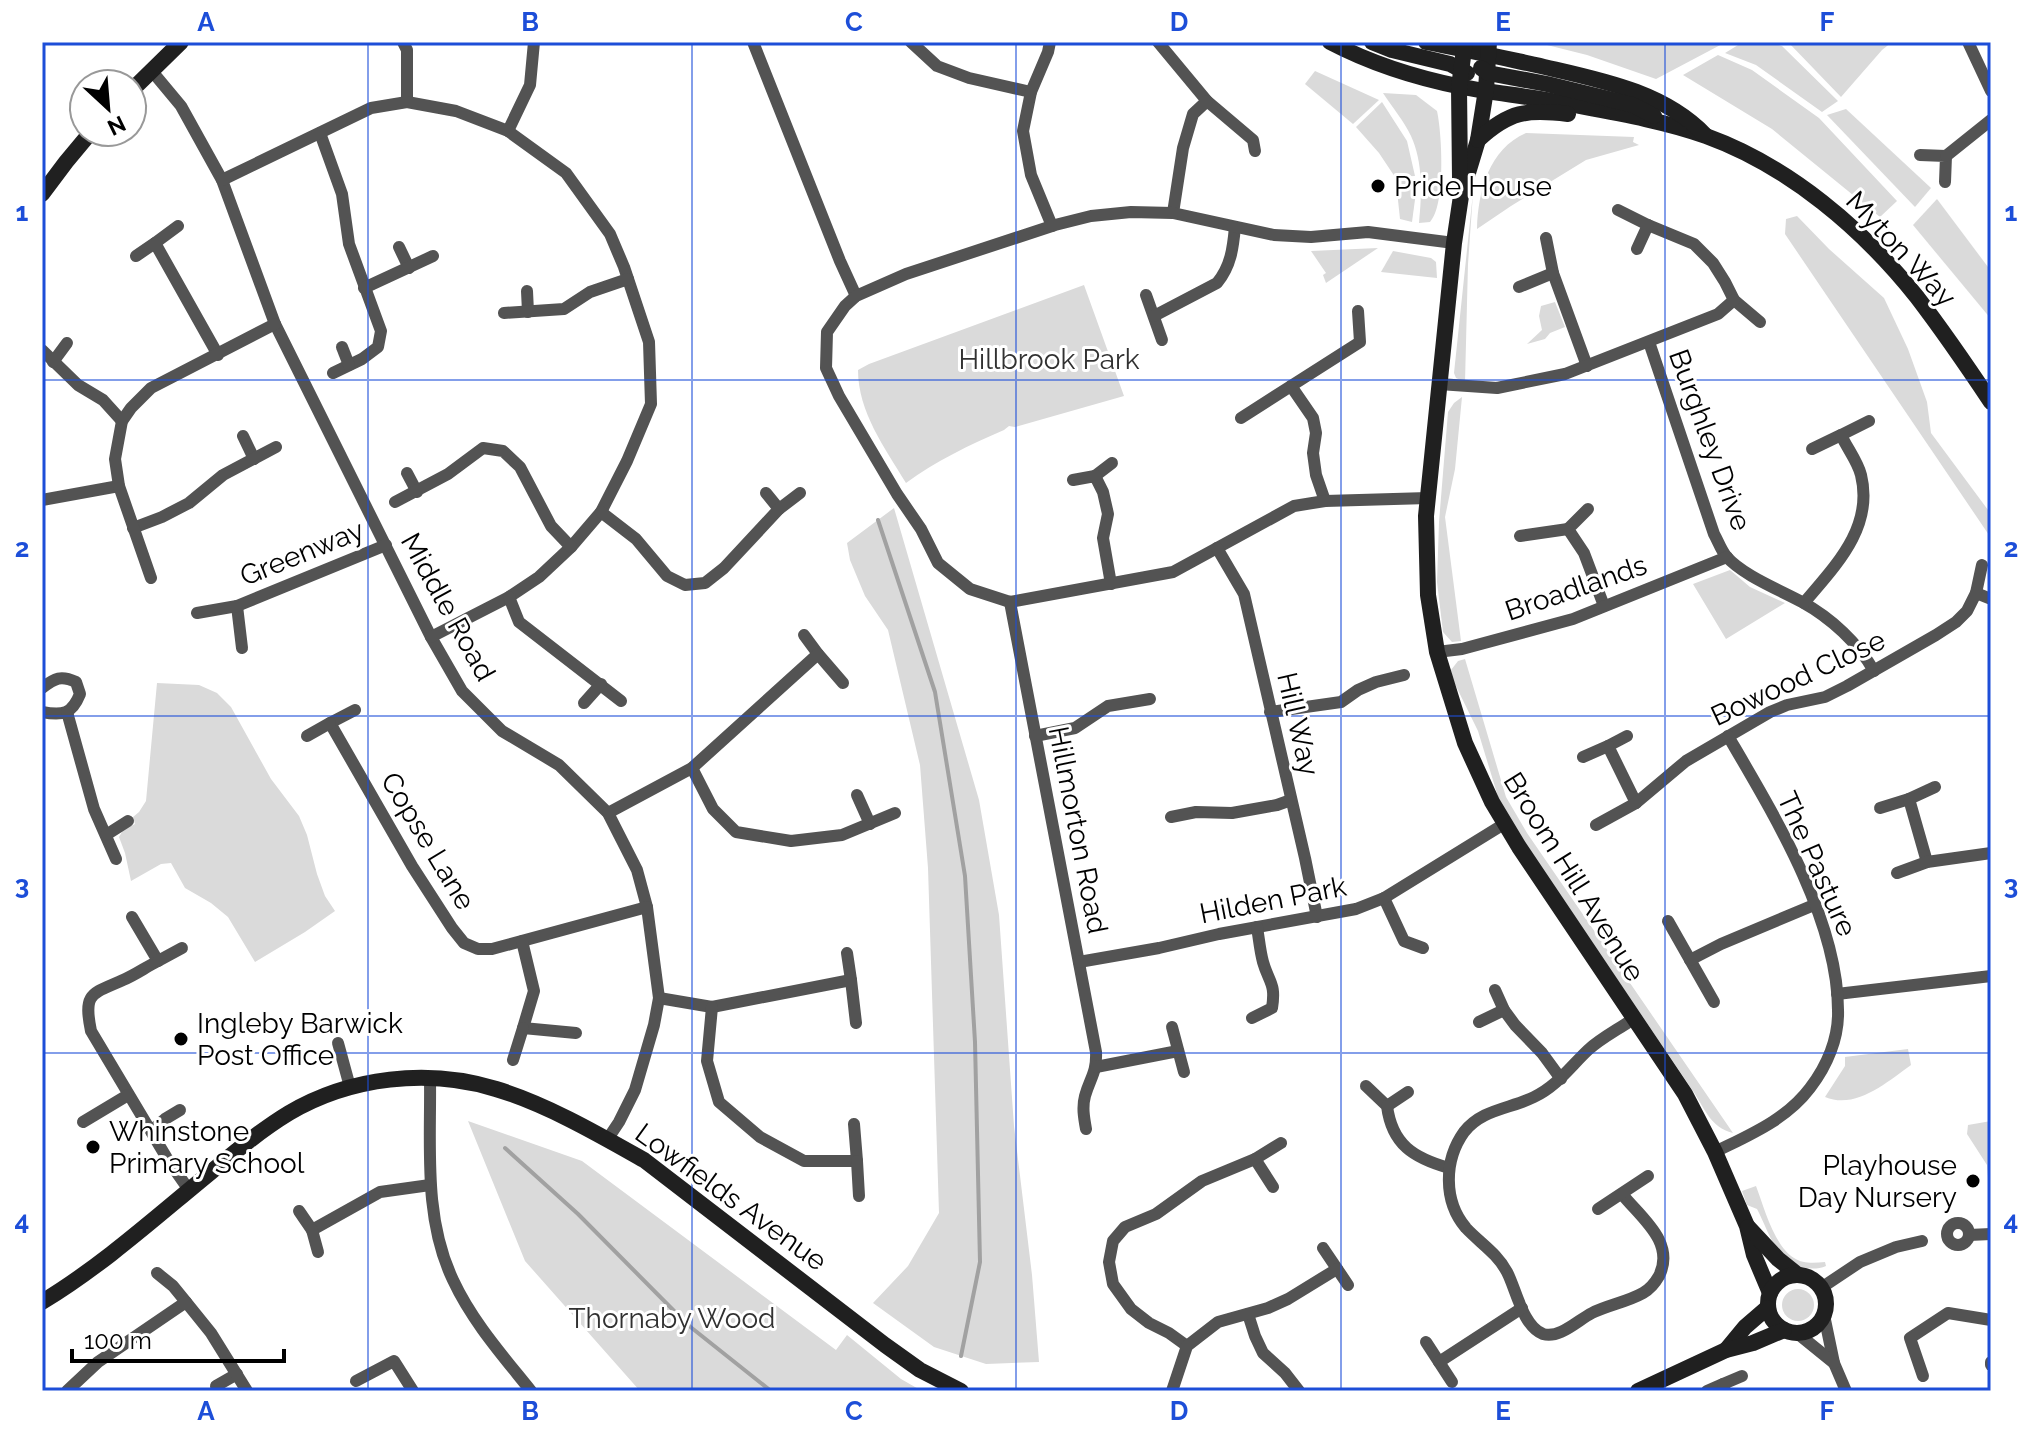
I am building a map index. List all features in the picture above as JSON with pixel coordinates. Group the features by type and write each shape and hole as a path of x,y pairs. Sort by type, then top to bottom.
{"street":[{"path":"148,73 181,42"},
{"path":"403,42 407,50 407,102"},
{"path":"508,131 530,85 534,42"},
{"path":"753,42 856,296"},
{"path":"911,42 937,66 969,78 1031,92"},
{"path":"1050,42 1031,92 1023,131 1031,175 1052,226"},
{"path":"1158,42 1207,101 1253,140 1255,151"},
{"name":"Myton Way","path":"1330,42 1373,62 1476,65 1509,60 1579,75 1640,94 1669,107 1692,121 1707,137"},
{"path":"1372,42 1392,50 1450,64 1476,65 1633,105 1673,127"},
{"name":"Myton Way","path":"1426,42 1560,102 1707,137 1747,154 1778,173 1818,199 1855,231 1915,295 1991,402"},
{"path":"1968,42 1991,91"},
{"name":"Broom Hill Avenue","path":"1461,196 1460,118 1476,65"},
{"name":"Broom Hill Avenue","path":"1476,65 1478,140 1461,196 1454,243 1426,516 1428,595 1437,652 1469,753 1504,824 1685,1094 1715,1152 1747,1226 1768,1300"},
{"name":"Middle Road","path":"151,70 181,106 222,180 275,324 431,637 462,691 502,731 559,765 608,813 637,870 647,907 659,998 635,1090 607,1140"},
{"path":"1173,213 1183,148 1193,114 1207,101"},
{"path":"222,180 371,108 407,102 456,111 508,131 566,173 610,234 649,342 651,404 627,461 601,512 571,547 539,577 509,597 431,637"},
{"path":"1478,140 1502,121 1538,110 1592,117 1618,115"},
{"path":"1920,155 1946,156 1991,120"},
{"path":"320,133 342,194 349,244 381,331 378,347 333,373"},
{"path":"42,194 78,148"},
{"path":"1945,182 1946,156"},
{"path":"1618,210 1694,244 1713,263 1734,300 1760,322"},
{"path":"1428,498 1325,501 1294,506 1173,572 1010,602 970,589 938,563 921,529 839,396 826,368 827,332 856,296 906,274 1052,226 1104,215 1173,213 1274,235 1311,237 1368,232 1454,243"},
{"path":"1637,249 1648,225"},
{"path":"136,256 178,226"},
{"path":"1154,316 1217,283 1231,258 1235,227"},
{"path":"1546,238 1553,273 1587,366"},
{"path":"155,243 218,355"},
{"path":"399,247 409,268"},
{"path":"364,288 433,256"},
{"path":"1519,287 1553,273"},
{"path":"504,313 564,309 590,292 628,279"},
{"path":"527,291 528,312"},
{"path":"1146,295 1162,340"},
{"path":"1439,384 1497,388 1565,374 1718,314 1734,300"},
{"path":"1241,418 1360,342 1358,311"},
{"path":"151,578 119,486 115,459 122,421 151,388 275,324"},
{"name":"Burghley Drive","path":"1649,342 1714,534 1727,557 1768,585 1804,603 1850,639 1874,671"},
{"path":"53,362 67,343"},
{"path":"342,347 349,365"},
{"path":"42,350 78,385 103,400 122,421"},
{"path":"1291,386 1313,418 1316,475 1325,501"},
{"path":"1812,449 1869,421"},
{"path":"1804,603 1852,544 1864,507 1861,474 1841,435"},
{"path":"243,436 254,459"},
{"path":"133,528 189,503 223,475 276,447"},
{"path":"395,502 448,474 483,448 503,451 520,467 551,526 571,547"},
{"path":"1073,480 1095,476 1112,463"},
{"path":"407,473 417,492"},
{"path":"1095,476 1108,514 1103,538 1111,584"},
{"path":"42,500 119,486"},
{"path":"766,493 779,509"},
{"path":"601,512 636,539 667,576 685,585 705,583 724,568 779,509 800,493"},
{"path":"1520,536 1568,529 1588,509"},
{"path":"1568,529 1584,553 1604,606"},
{"name":"Greenway","path":"197,613 237,606 386,545"},
{"name":"Hill Way","path":"1217,548 1244,594 1317,917"},
{"name":"Broadlands","path":"1437,652 1462,649 1573,619 1727,557"},
{"name":"Bowood Close","path":"1596,825 1636,803 1686,761 1770,712 1825,697 1956,622 1967,611 1976,593 1982,565"},
{"path":"1976,593 1991,599"},
{"path":"509,597 519,622 621,701"},
{"name":"Hillmorton Road","path":"1010,602 1096,1052 1096,1067 1083,1106 1086,1129"},
{"name":"Greenway","path":"237,606 242,648"},
{"path":"804,635 843,683"},
{"path":"608,813 692,768 818,654"},
{"path":"1270,712 1341,702 1376,682 1404,675"},
{"path":"42,688 53,680 66,677 76,682 80,694 75,706 67,712 59,715 42,712"},
{"path":"584,703 601,684"},
{"path":"1035,736 1075,728 1108,706 1150,699"},
{"path":"307,736 355,710"},
{"path":"67,712 94,809 116,859"},
{"name":"Copse Lane","path":"330,723 412,866 464,943 478,949 492,949 647,907"},
{"path":"1583,757 1627,736"},
{"name":"The Pasture","path":"1715,1152 1767,1126 1809,1090 1831,1050 1839,1012 1830,947 1822,921 1788,845 1728,736"},
{"path":"1608,746 1636,803"},
{"path":"692,768 713,809 736,832 791,841 842,835 895,813"},
{"path":"1880,808 1935,787"},
{"path":"857,795 870,824"},
{"path":"1909,799 1927,862"},
{"path":"1171,817 1196,812 1232,813 1291,800"},
{"path":"106,835 128,821"},
{"name":"Hilden Park","path":"1079,962 1356,909 1384,898 1504,824"},
{"path":"1897,873 1927,862 1991,853"},
{"path":"1384,898 1404,941 1423,948"},
{"path":"1690,960 1814,905"},
{"path":"132,917 158,961"},
{"path":"1668,921 1714,1002"},
{"path":"1252,1018 1272,1008 1274,998 1257,927"},
{"path":"513,1060 534,991 522,941"},
{"path":"182,948 125,980 101,988 95,993 87,1011 96,1043 189,1190"},
{"path":"847,953 856,1023"},
{"path":"1837,994 1991,976"},
{"path":"659,998 712,1007 851,980"},
{"path":"1495,990 1504,1010 1561,1079"},
{"path":"712,1007 707,1061 719,1102 760,1137 804,1161 857,1161"},
{"path":"1479,1022 1504,1010"},
{"path":"1622,1194 1662,1243 1662,1270 1656,1282 1646,1292 1597,1311 1560,1333 1548,1335 1530,1324 1507,1271 1458,1218 1449,1188 1449,1168 1454,1150 1465,1131 1475,1122 1499,1108 1533,1098 1561,1079 1589,1049 1633,1019"},
{"path":"1172,1027 1184,1072"},
{"path":"523,1028 576,1033"},
{"path":"338,1043 350,1087"},
{"path":"1096,1067 1178,1051"},
{"path":"430,1078 430,1185 442,1253 470,1311 528,1386 511,1391"},
{"name":"Lowfields Avenue","path":"42,1302 104,1261 260,1132 290,1112 350,1087 430,1078 472,1083 516,1095 644,1160 920,1370 961,1391"},
{"path":"1366,1086 1387,1106 1389,1120 1400,1142 1408,1150 1427,1162 1449,1168"},
{"path":"1387,1106 1408,1092"},
{"path":"83,1122 128,1095"},
{"path":"151,1131 180,1110"},
{"path":"854,1124 859,1196"},
{"path":"1187,1346 1131,1309 1113,1284 1109,1262 1113,1241 1125,1227 1156,1214 1202,1181 1255,1159 1281,1143"},
{"path":"1255,1159 1273,1187"},
{"path":"1598,1209 1648,1176"},
{"path":"312,1230 380,1192 430,1185"},
{"path":"299,1211 312,1230 318,1252"},
{"name":"Broom Hill Avenue","path":"1747,1226 1798,1275"},
{"path":"1969,1235 1991,1234"},
{"path":"1821,1288 1860,1262 1896,1247 1922,1241"},
{"path":"1323,1248 1348,1285"},
{"path":"1172,1391 1187,1346 1218,1322 1288,1299 1337,1269"},
{"path":"157,1273 173,1286 211,1333 247,1391"},
{"path":"1726,1350 1768,1300 1776,1283 1788,1276 1798,1275 1814,1280 1825,1298 1824,1315 1834,1363 1846,1391"},
{"path":"1768,1300 1773,1321 1834,1363"},
{"path":"67,1391 98,1362 186,1302"},
{"path":"1439,1362 1522,1308"},
{"path":"1923,1376 1910,1338 1948,1313 1991,1320"},
{"path":"1248,1314 1263,1353 1299,1391"},
{"path":"1638,1391 1726,1350 1790,1332 1807,1331 1816,1326 1824,1315"},
{"path":"1426,1342 1452,1382"},
{"path":"356,1381 394,1361 413,1391"},
{"path":"216,1386 237,1374"},
{"path":"1707,1391 1724,1388 1742,1376"}],"green space":[{"path":"1535,42 1726,42 1656,79 1587,55"},
{"path":"1743,42 1768,42 1782,46 1838,101 1822,112 1756,65 1725,53"},
{"path":"1788,42 1892,42 1841,97"},
{"path":"1718,55 1752,70 1819,118 1897,201 1880,217 1772,129 1683,75"},
{"path":"1315,71 1379,100 1353,124 1305,84"},
{"path":"1383,93 1416,95 1437,111 1441,186 1439,201 1430,222 1419,223 1421,178 1415,146"},
{"path":"1382,102 1407,141 1415,176 1395,177 1356,127"},
{"path":"1846,109 1931,188 1915,207 1827,115"},
{"path":"1526,133 1634,137 1633,142 1639,145 1586,160 1477,229 1483,186 1494,160 1513,140"},
{"path":"1416,180 1412,222 1400,219 1396,181"},
{"path":"1473,193 1465,382 1456,378 1454,373"},
{"path":"1937,199 1991,271 1991,319 1913,225"},
{"path":"1797,216 1884,298 1908,349 1927,402 1931,433 1991,514 1991,538 1785,234 1786,219"},
{"path":"1378,248 1326,283 1323,275 1326,273 1311,251"},
{"path":"1393,251 1431,258 1436,262 1437,278 1381,272"},
{"name":"Hillbrook Park","path":"1084,285 1124,396 1015,427 1009,426 906,483 868,415 858,370"},
{"path":"1555,302 1565,327 1550,333 1545,339 1527,344 1542,330 1539,316 1541,306"},
{"path":"1462,397 1455,469 1445,517 1461,641 1452,642 1443,632 1437,582 1439,522 1448,412"},
{"path":"894,508 979,800 999,915 1014,1126 1039,1362 986,1364 934,1347 873,1303 908,1266 939,1213 928,868 920,765 888,630 865,596 850,560 847,543"},
{"path":"1730,570 1750,587 1785,603 1726,639 1693,584"},
{"path":"1465,659 1506,797 1527,833 1733,1133 1709,1116 1499,800 1478,731 1453,680 1451,670 1458,661"},
{"path":"157,683 199,685 217,693 231,707 271,779 299,816 325,896 335,911 255,962 228,917 185,888 171,863 161,864 131,881 119,837 123,830 135,824 133,817 146,801"},
{"path":"1908,1049 1911,1065 1871,1092 1848,1100 1825,1097 1845,1066 1845,1057"},
{"name":"Thornaby Wood","path":"468,1121 582,1161 836,1350 847,1335 901,1379 922,1391 640,1391 525,1261"},
{"path":"1991,1121 1991,1215 1987,1165 1967,1134 1968,1125"},
{"path":"1756,1186 1770,1225 1787,1252 1801,1261 1825,1262 1826,1266 1815,1269 1803,1267 1787,1260 1779,1252 1757,1209 1747,1205 1742,1191"},
{"path":"1798,1289 1809,1294 1814,1305 1809,1316 1798,1321 1787,1316 1782,1305 1787,1294"}],"waterway":[{"path":"878,520 935,692 965,876 975,1042 980,1262 961,1356"},
{"path":"505,1148 578,1214 688,1325 771,1391"}],"place":[{"name":"Pride House","path":"1378,186"},
{"name":"Ingleby Barwick Post Office","path":"181,1039"},
{"name":"Whinstone Primary School","path":"93,1147"},
{"name":"Playhouse Day Nursery","path":"1973,1181"}]}
